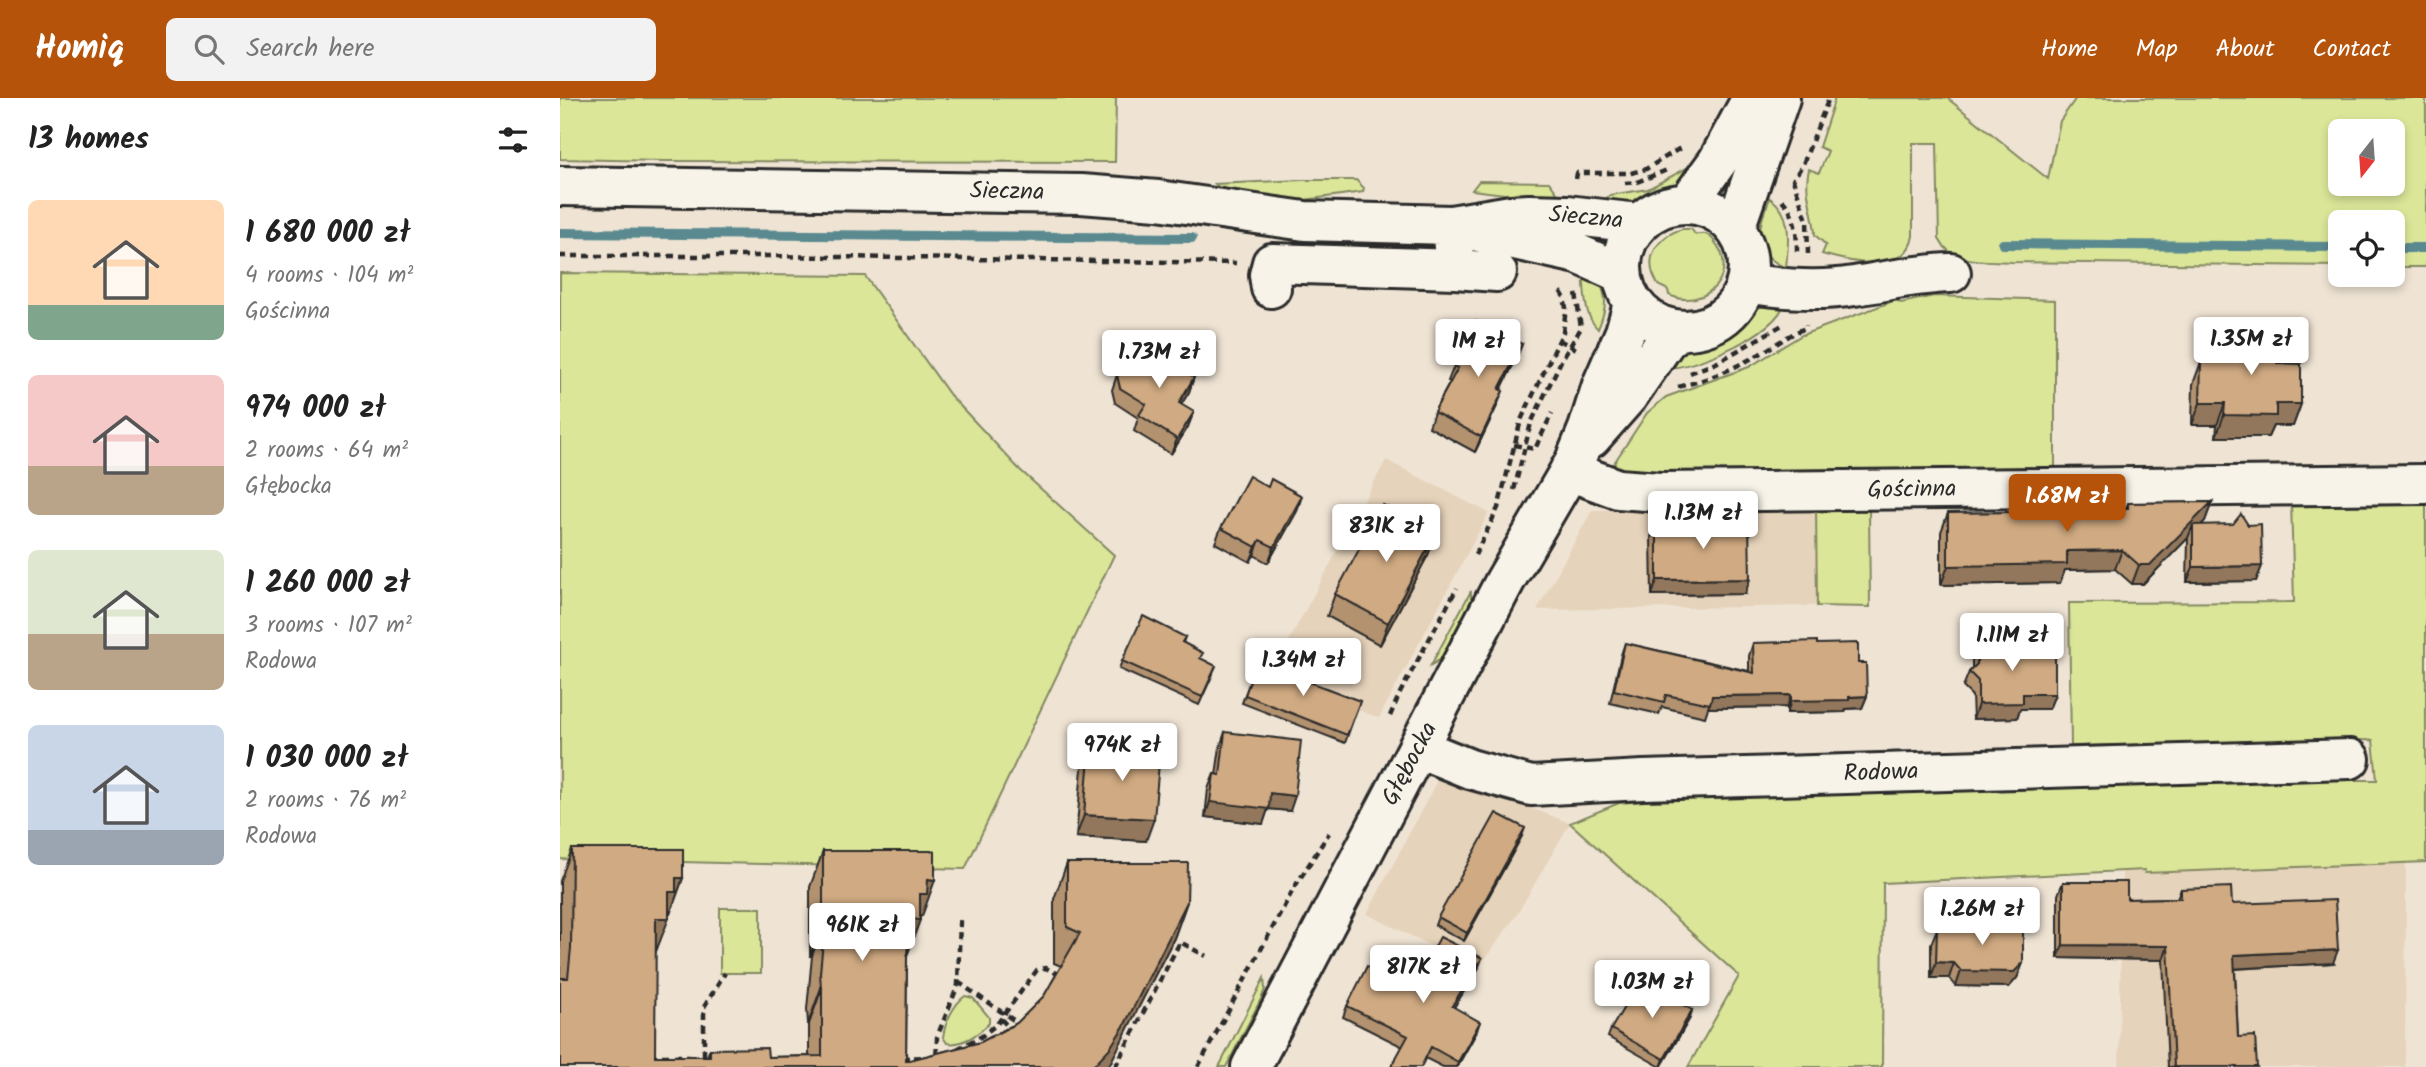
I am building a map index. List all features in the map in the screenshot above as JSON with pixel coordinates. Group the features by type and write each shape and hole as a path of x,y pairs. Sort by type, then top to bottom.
{"street":[{"path":"1687,204 1718,161 1752,98"},
{"path":"1735,228 1780,98"},
{"name":"Sieczna","path":"560,186 1081,194 1158,200 1305,221 1451,225 1573,234 1638,223"},
{"path":"1627,289 1653,322 1679,330 1701,328 1721,319 1737,303 1746,283 1746,250 1735,228 1714,211 1676,204 1656,210 1638,223"},
{"name":"Głębocka","path":"1251,1067 1505,581 1571,467 1625,332 1627,289 1624,246 1638,223"},
{"path":"1451,225 1455,269"},
{"name":"Sieczna","path":"1573,234 1627,289"},
{"path":"1271,275 1455,269 1497,272"},
{"path":"1746,283 1808,290 1854,286 1914,274 1951,273"},
{"name":"Głębocka","path":"1571,467 1628,396 1666,341 1679,330"},
{"name":"Gościnna","path":"1571,467 1618,488 1660,492 2426,484"},
{"name":"Rodowa","path":"1418,748 1470,769 1531,786 1574,782 2350,759"}],"path":[{"path":"1665,390 1714,378 1806,328 1807,220 1793,180 1803,164 1829,98"},
{"path":"1512,501 1534,417 1562,359 1581,328 1573,275 1577,173 1631,173 1646,169 1686,145"},
{"path":"1469,566 1495,517 1521,420 1566,322 1564,297 1558,286 1548,281 1593,193 1602,185 1637,182 1677,164"},
{"path":"560,256 769,256 1271,275"},
{"path":"1514,444 1535,449 1552,413"},
{"path":"1387,725 1400,694 1463,577"},
{"path":"1198,1067 1294,888 1332,827"},
{"path":"936,1067 936,1037 956,995 960,918"},
{"path":"1115,1067 1180,942 1206,956"},
{"path":"894,1058 936,1055 969,1043 1001,1019 1024,985 1039,969 1046,968 1069,979"},
{"path":"704,1067 704,1007 724,973"},
{"path":"958,982 1031,1032"},
{"path":"1001,1019 1016,1034"},
{"path":"642,1055 717,1056"}],"shaded area":[{"path":"1386,460 1489,513 1379,718 1270,676"},
{"path":"1816,508 1817,606 1537,610 1592,510"},
{"path":"1441,773 1570,823 1516,916 1478,969 1367,914"},
{"path":"2406,862 2405,1067 2119,1067 2122,871 2144,870 2145,873"}],"green space":[{"path":"560,98 1116,98 1115,162 560,159"},
{"path":"1835,98 1947,98 2048,179 2060,121 2076,98 2426,98 2426,267 2405,267 2405,210 2328,210 2328,266 1970,260 1952,253 1939,239 1937,143 1913,143 1913,236 1908,249 1900,257 1888,261 1875,263 1847,260 1822,254 1826,245 1815,235 1807,178 1809,169 1819,173 1828,151 1819,147"},
{"path":"1698,162 1682,183 1630,204 1599,205 1610,195 1648,189"},
{"path":"1356,180 1364,188 1363,192 1278,201 1228,196 1215,184"},
{"path":"1479,181 1549,182 1560,197 1545,199 1472,190"},
{"path":"1770,198 1778,205 1786,221 1786,268 1766,255 1760,239 1762,220"},
{"path":"1682,229 1708,235 1721,253 1724,265 1716,286 1707,294 1695,298 1683,299 1669,295 1668,290 1658,285 1651,266 1654,252 1662,240"},
{"path":"1583,271 1597,277 1605,296 1605,308 1598,329 1587,310"},
{"path":"560,273 865,276 950,395 1019,469 1114,555 965,869 560,859"},
{"path":"1934,296 2055,300 2055,468 1634,475 1623,471 1614,463 1647,413 1666,397 1749,367 1802,335 1896,300 1901,303"},
{"path":"1784,303 1779,314 1768,325 1735,346 1697,362 1668,368 1687,344 1726,330 1760,307"},
{"path":"2426,501 2426,862 2145,873 2144,870 1883,883 1882,1067 1688,1067 1739,976 1570,823 1619,803 1734,793 2255,780 2377,780 2373,740 2071,746 2069,603 2294,602 2291,502"},
{"path":"1869,507 1870,607 1817,606 1816,508"},
{"path":"1471,591 1471,605 1442,659 1431,665"},
{"path":"720,908 761,908 761,973 720,973"},
{"path":"1264,978 1265,989 1262,997 1226,1067 1219,1067"},
{"path":"965,996 973,998 989,1017 989,1023 970,1038 958,1043 947,1043 943,1037 948,1020 953,1009"}],"building":[{"path":"1476,321 1522,344 1499,389 1503,391 1481,437 1434,412 1458,368 1454,366"},
{"path":"2234,327 2269,327 2269,351 2277,352 2277,363 2301,364 2301,404 2276,404 2276,416 2224,415 2225,403 2200,403 2201,362 2225,362 2225,351 2233,351"},
{"path":"1147,348 1165,356 1176,354 1181,369 1194,377 1179,403 1194,412 1177,439 1139,415 1146,404 1120,388 1117,375 1124,364 1139,361"},
{"path":"1249,476 1268,487 1271,479 1302,496 1274,547 1260,540 1256,547 1221,528"},
{"path":"2212,502 2150,565 2139,565 2122,550 2067,551 2067,564 1948,566 1948,513 2110,511 2109,508 2128,508 2128,503"},
{"path":"1383,505 1436,533 1388,623 1335,594"},
{"path":"2241,514 2248,525 2261,524 2262,566 2193,567 2193,525 2233,524"},
{"path":"1749,521 1750,579 1657,580 1657,522"},
{"path":"1143,616 1185,637 1182,642 1203,653 1200,658 1216,666 1202,697 1122,661"},
{"path":"1817,641 1817,644 1858,643 1858,663 1866,663 1867,696 1849,697 1849,700 1791,701 1791,695 1712,696 1710,704 1666,695 1664,702 1614,690 1625,643 1754,673 1753,643"},
{"path":"2022,641 2022,653 2055,653 2055,694 2023,694 2023,703 1978,704 1978,681 1969,672 1977,664 1977,642"},
{"path":"1257,662 1360,701 1347,735 1245,695"},
{"path":"1225,732 1301,741 1295,796 1270,793 1269,809 1210,802 1214,774 1220,775"},
{"path":"1090,746 1160,752 1154,819 1084,815"},
{"path":"1496,813 1525,828 1467,933 1438,917"},
{"path":"572,849 683,849 683,878 676,878 676,892 669,892 669,918 656,918 655,1056 710,1056 710,1049 767,1048 768,1057 822,1056 820,973 825,920 823,851 935,851 935,880 928,879 927,894 920,894 920,920 912,919 907,953 906,1061 981,1042 1017,1023 1044,996 1080,933 1067,927 1067,863 1188,863 1187,902 1124,1026 1110,1048 1092,1067 560,1067 560,978 568,978 571,948"},
{"path":"2063,882 2127,882 2127,899 2181,898 2181,889 2231,887 2232,904 2335,900 2338,950 2234,955 2238,1037 2255,1036 2257,1067 2174,1067 2168,946 2063,945"},
{"path":"1962,922 2015,923 2023,931 2023,963 2014,972 1961,971 1954,963 1936,962 1937,929 1955,929"},
{"path":"1440,937 1482,958 1452,1006 1480,1022 1458,1062 1431,1047 1421,1067 1391,1067 1408,1036 1347,1006 1367,966 1412,990"},
{"path":"1640,980 1692,1010 1664,1059 1611,1029"}],"waterway":[{"path":"560,233 1192,238"},
{"path":"2003,244 2328,247"},
{"path":"2405,248 2426,248"}]}
